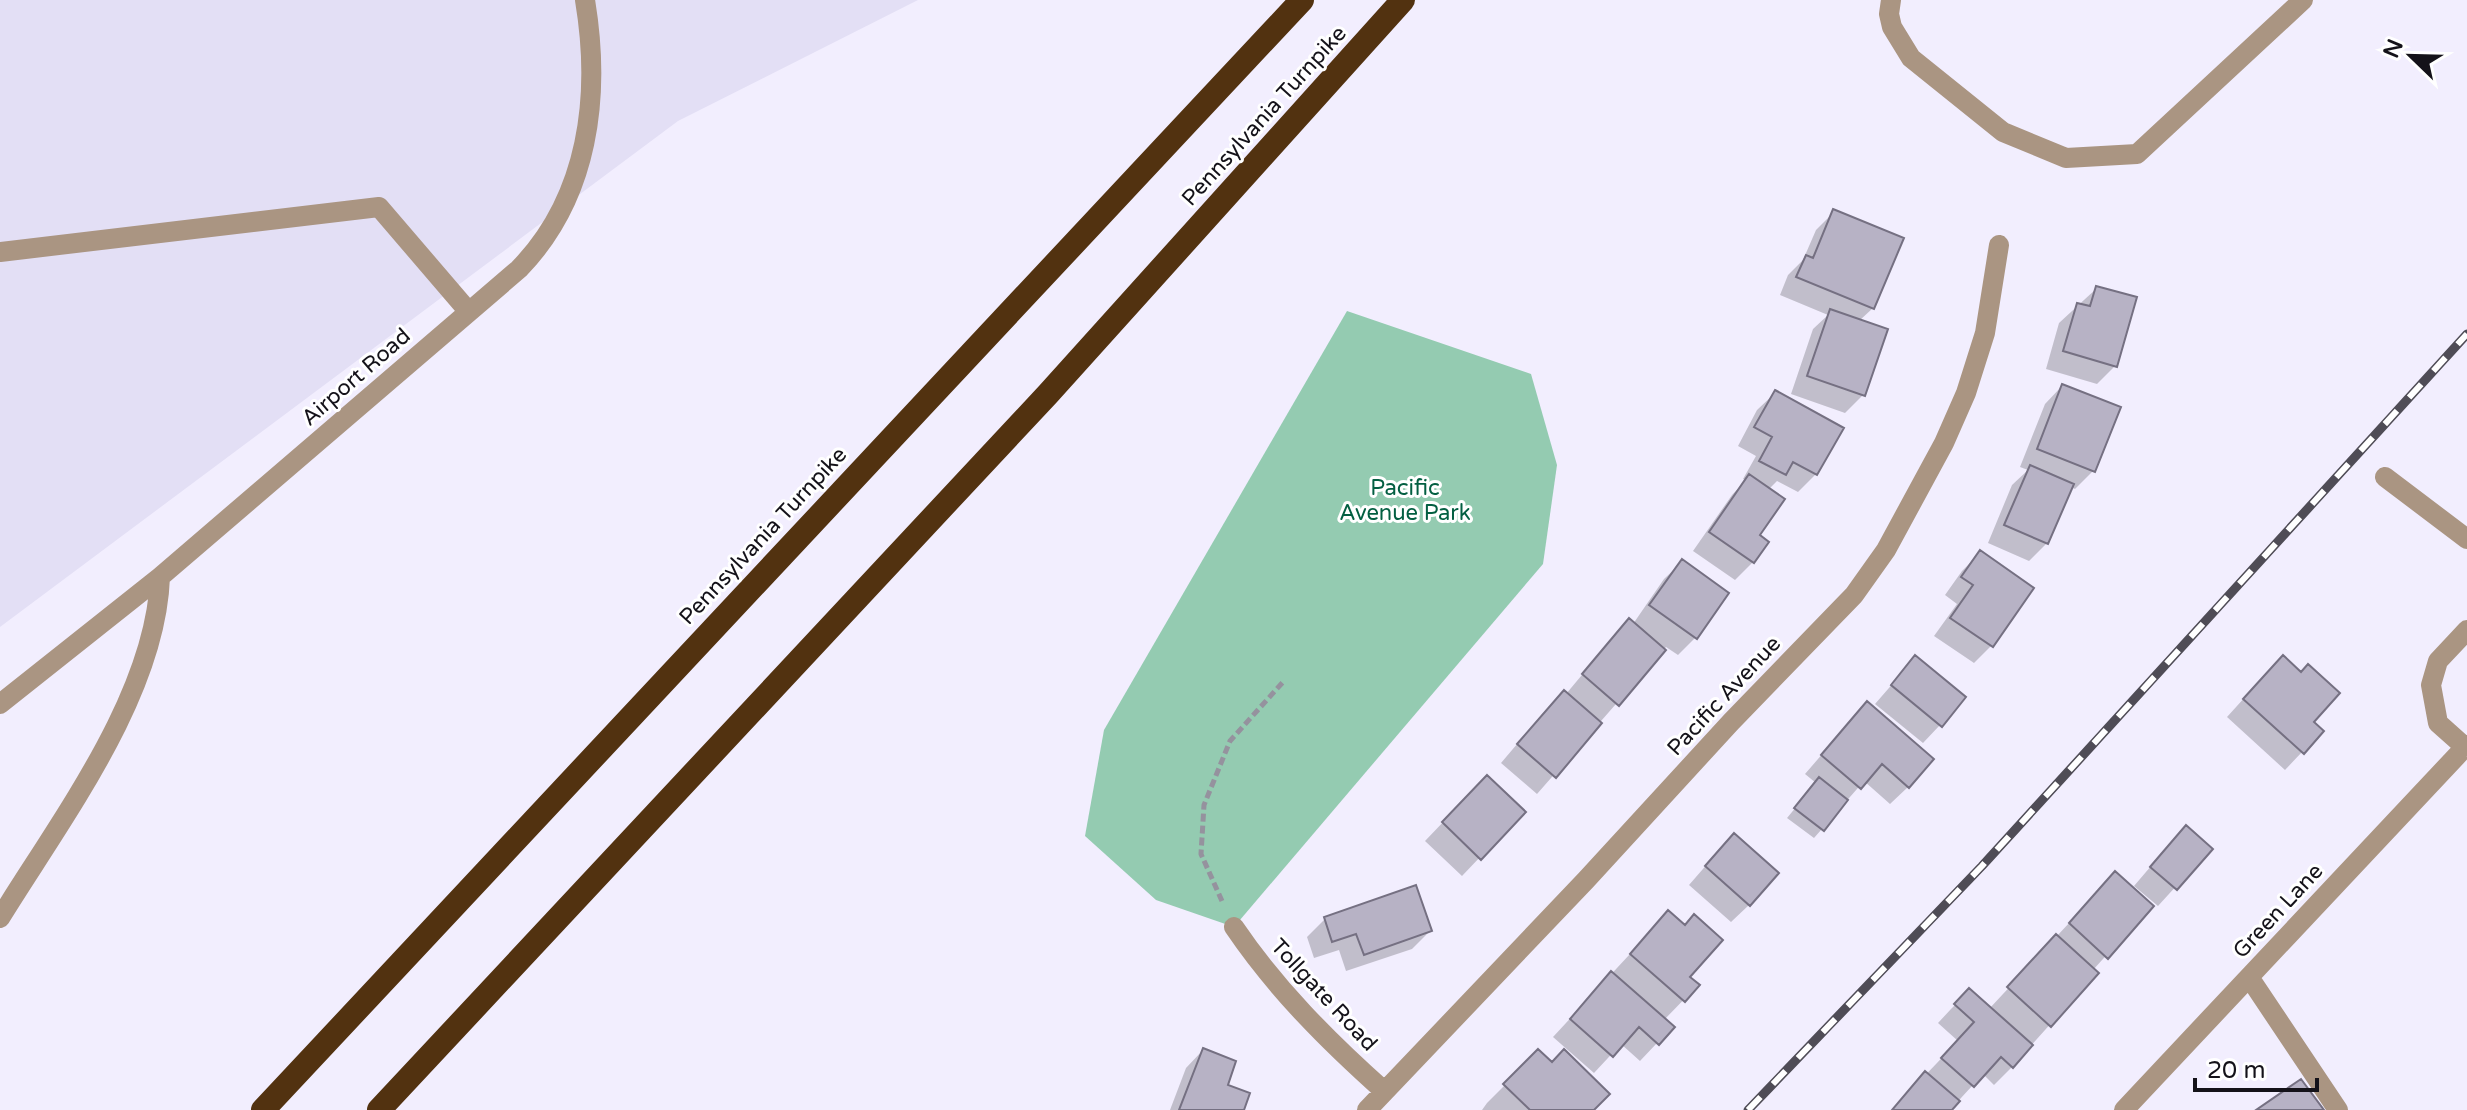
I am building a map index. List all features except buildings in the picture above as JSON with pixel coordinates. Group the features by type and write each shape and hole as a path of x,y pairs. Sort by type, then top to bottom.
{"highway":[{"name":"Pennsylvania Turnpike","path":"263,1110 1302,0"},
{"name":"Pennsylvania Turnpike","path":"379,1110 1048,394 1403,0"}],"street":[{"name":"Airport Road","path":"0,704 160,577 536,251 556,221 577,176 586,141 590,86 585,0"},
{"path":"1891,0 1889,14 1892,27 1911,58 2003,132 2066,158 2137,154 2303,0"},
{"path":"0,252 379,207 469,312"},
{"name":"Pacific Avenue","path":"1367,1110 1854,595 1886,550 1944,443 1966,393 1985,333 1999,245"},
{"path":"2385,477 2467,539"},
{"path":"0,918 90,773 138,680 159,609 160,577"},
{"path":"2466,746 2438,723 2431,685 2438,661 2467,630"},
{"name":"Green Lane","path":"2124,1110 2466,746"},
{"name":"Tollgate Road","path":"1234,927 1262,969 1331,1043 1384,1091"},
{"path":"2249,977 2338,1110"}],"path":[{"path":"1234,927 1201,854 1204,805 1230,741 1283,682"}],"shaded area":[{"path":"0,0 918,0 678,121 0,627"}],"green space":[{"name":"Pacific Avenue Park","path":"1347,311 1531,374 1557,465 1543,564 1234,927 1156,900 1085,836 1104,730"}],"railway":[{"path":"1748,1110 1982,866 2467,334"}]}
